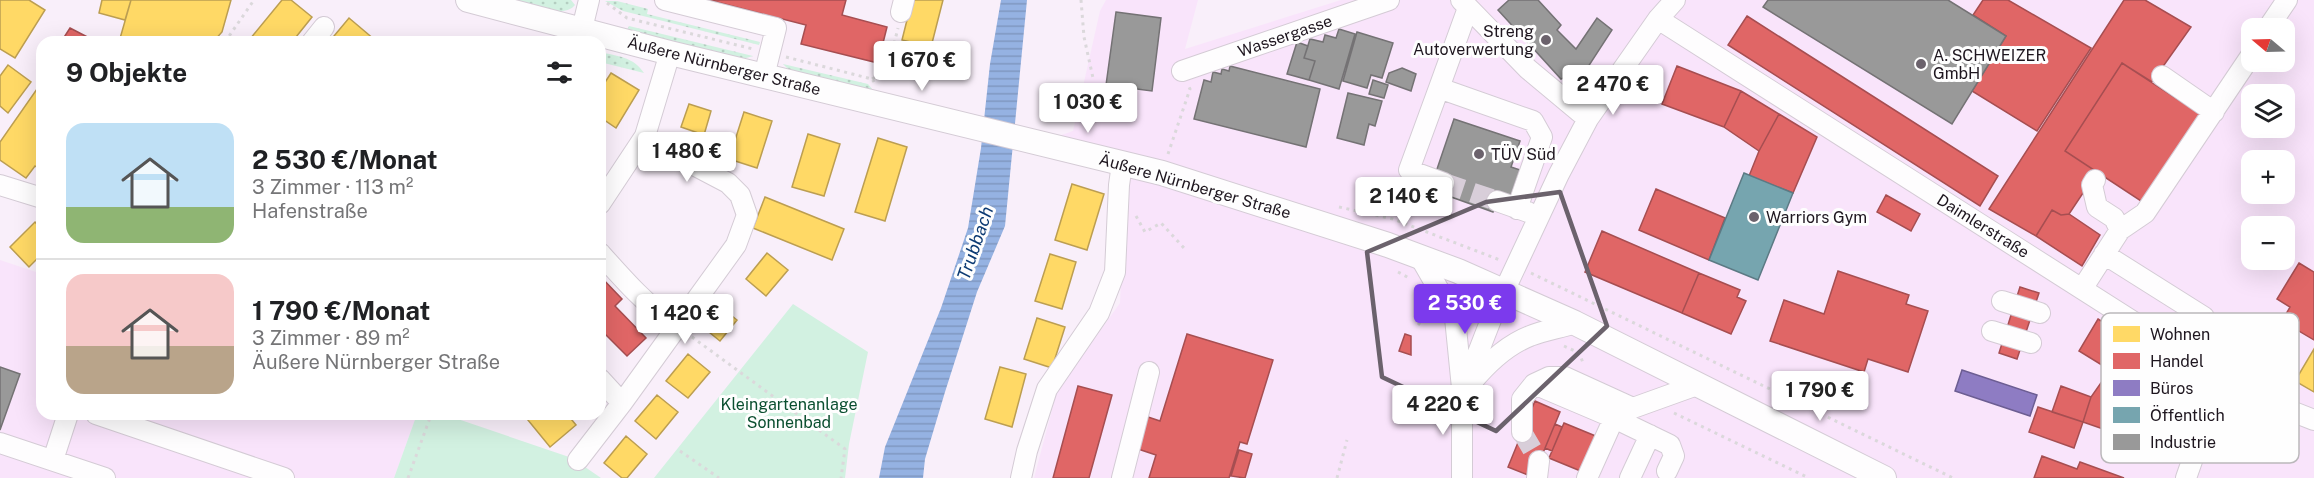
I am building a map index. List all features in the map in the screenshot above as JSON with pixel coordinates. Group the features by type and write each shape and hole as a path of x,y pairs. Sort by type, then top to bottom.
{"main road":[{"name":"Äußere Nürnberger Straße","path":"468,0 670,53 1162,173 1298,215 1420,257 1575,323 1884,478"}],"street":[{"path":"582,29 589,0"},
{"path":"665,0 777,28 764,76"},
{"name":"Wassergasse","path":"1182,71 1389,0"},
{"path":"1462,394 1488,327 1588,119 1658,19 1675,0"},
{"path":"2275,18 2287,0"},
{"path":"1444,183 1409,170 1439,88 1464,4 1528,69 1588,119"},
{"name":"Daimlerstraße","path":"1658,19 2120,313"},
{"path":"606,195 645,136 670,53"},
{"path":"2082,289 2120,230 2145,213 2241,71"},
{"path":"2162,76 2214,112"},
{"path":"1439,88 1533,122 1542,137 1517,208"},
{"path":"578,460 736,245 747,215 740,195 728,183 667,151 645,136"},
{"path":"1021,478 1027,451 1047,389 1099,313 1115,272 1122,164"},
{"path":"2095,180 2092,185 2097,207 2114,218 2120,230"},
{"path":"0,185 36,196"},
{"path":"1497,201 1540,217"},
{"path":"2104,254 2196,313"},
{"path":"1420,257 1455,318 1462,394 1462,478"},
{"path":"606,261 628,286 655,311 676,326"},
{"path":"2004,296 2042,308"},
{"path":"1462,394 1483,368 1508,348 1530,336 1575,323"},
{"path":"1992,331 2031,343"},
{"path":"1122,478 1149,372"},
{"path":"1522,432 1522,399 1534,384 1549,377 1565,377 1633,408 1697,385"},
{"path":"1534,384 1670,445 1674,456 1667,471"},
{"path":"606,386 622,403"},
{"name":"Daimlerstraße","path":"2299,414 2314,420"},
{"path":"1587,478 1614,418"},
{"path":"53,460 66,420"},
{"path":"114,420 285,478"},
{"path":"1630,478 1650,435"},
{"path":"0,443 105,478"},
{"path":"2186,478 2191,463"}],"path":[{"path":"229,36 254,0"},
{"path":"1081,0 1084,37 1093,78"},
{"path":"872,79 888,69 903,6"},
{"path":"1162,173 1190,89 1182,71"},
{"path":"1135,213 1145,232 1161,223 1184,248"},
{"path":"1418,325 1435,305"},
{"path":"676,326 845,448 841,478"},
{"path":"408,478 429,420"},
{"path":"1337,478 1347,440"},
{"path":"680,451 719,478"}],"highlighted area":[{"path":"1560,192 1607,326 1496,431 1382,377 1367,252 1486,202"}],"shaded area":[{"path":"1106,0 1198,0 1185,49 1341,0 2314,0 2314,478 1034,478 1057,391 1120,303 1126,164 1039,143 1073,131 1100,11"},
{"path":"0,260 36,272 36,420 415,420 394,478 0,478"}],"green space":[{"path":"509,0 571,0 575,5 562,11 553,11"},
{"path":"605,1 617,1 648,9 647,14 760,42 759,45 623,11"},
{"path":"629,26 753,56 743,59 627,30"},
{"path":"606,53 630,60 644,73 606,64"},
{"path":"783,64 868,84 873,90 790,71"},
{"name":"Kleingartenanlage Sonnenbad","path":"793,304 868,352 849,444 845,478 654,478"},
{"path":"415,420 461,420 572,458 601,478 394,478"}],"water":[{"name":"Trubbach","path":"1001,0 1027,0 1005,226 977,292 925,459 923,478 879,478 885,447 941,308 968,228"}],"building: Wohnen":[{"path":"0,0 29,0 45,10 15,58 0,49"},
{"path":"102,0 131,0 125,20 99,13"},
{"path":"131,0 231,0 222,32 218,36 121,36"},
{"path":"282,0 291,0 312,17 297,36 252,36"},
{"path":"912,0 943,0 931,47 902,40"},
{"path":"349,18 370,36 334,36"},
{"path":"8,65 31,82 8,113 0,106 0,76"},
{"path":"611,73 639,90 616,128 606,121 606,81"},
{"path":"36,90 36,167 26,178 0,160 0,142"},
{"path":"689,104 711,111 704,135 681,127"},
{"path":"744,112 772,121 757,168 729,159"},
{"path":"808,134 840,144 824,196 792,187"},
{"path":"878,138 907,147 885,221 855,212"},
{"path":"1072,184 1104,194 1087,250 1055,240"},
{"path":"765,197 844,229 832,260 753,228"},
{"path":"35,222 36,260 29,267 10,247"},
{"path":"767,253 788,270 766,296 746,279"},
{"path":"1050,254 1076,262 1062,309 1035,301"},
{"path":"716,303 737,320 720,341 699,324"},
{"path":"1037,318 1065,327 1052,368 1024,359"},
{"path":"2314,349 2314,392 2299,383 2299,374"},
{"path":"688,354 710,372 688,398 666,381"},
{"path":"1000,367 1026,374 1012,427 985,419"},
{"path":"657,395 678,412 656,439 635,421"},
{"path":"528,420 572,420 576,425 550,447"},
{"path":"626,436 647,454 627,478 622,478 604,463"}],"building: Handel":[{"path":"709,0 846,0 842,15 887,27 878,63 801,44 806,25"},
{"path":"1983,0 2008,0 2091,48 2037,131 1972,91 2006,36 1973,15"},
{"path":"2124,0 2145,0 2191,27 2152,82 2122,63 2065,151 2097,172 2069,214 2061,215 2052,210 2036,236 1989,209"},
{"path":"1747,16 1998,176 1980,206 1728,45"},
{"path":"70,28 85,36 65,36"},
{"path":"2122,63 2202,115 2144,203 2065,151"},
{"path":"1677,66 1741,91 1724,127 1662,104"},
{"path":"1741,91 1779,114 1759,151 1724,127"},
{"path":"1779,114 1817,137 1793,193 1749,176 1759,151"},
{"path":"1656,189 1725,218 1709,260 1639,230"},
{"path":"1886,195 1920,214 1911,231 1877,212"},
{"path":"2052,210 2061,215 2069,214 2100,235 2082,266 2036,236"},
{"path":"1602,231 1699,273 1682,313 1585,272"},
{"path":"2299,263 2314,272 2314,340 2299,331 2299,313 2287,313 2290,307 2277,299"},
{"path":"1838,271 1909,295 1906,304 1928,311 1908,372 1868,359 1864,372 1770,341 1784,300 1824,314"},
{"path":"1699,273 1740,290 1737,297 1746,301 1731,334 1682,313"},
{"path":"606,282 622,299 615,306 646,338 627,356 606,335"},
{"path":"2020,287 2039,293 2017,359 1999,353"},
{"path":"2098,319 2101,321 2101,364 2079,351"},
{"path":"1187,334 1273,360 1247,444 1240,442 1229,478 1149,478 1156,455 1138,449 1148,417 1160,421"},
{"path":"1405,334 1411,336 1411,355 1399,351"},
{"path":"2101,383 2101,428 2083,422 2091,397"},
{"path":"1078,386 1112,395 1089,478 1053,478"},
{"path":"2061,386 2091,397 2083,422 2052,412"},
{"path":"1535,401 1560,412 1533,477 1508,467"},
{"path":"2038,407 2083,422 2074,448 2029,432"},
{"path":"1564,423 1598,437 1583,472 1549,458"},
{"path":"1555,424 1562,427 1552,451 1545,448"},
{"path":"1239,450 1252,454 1245,478 1231,476"},
{"path":"2042,456 2077,469 2080,462 2124,478 2034,478"}],"building: Büros":[{"path":"1962,370 2037,395 2030,416 1955,391"}],"building: Öffentlich":[{"path":"1744,173 1793,193 1758,280 1709,260"}],"building: Industrie":[{"name":"Streng Autoverwertung","path":"1509,0 1538,0 1561,25 1557,30 1576,49 1597,18 1612,30 1588,67 1561,79 1498,10"},
{"name":"A. SCHWEIZER GmbH","path":"1768,0 1948,0 2006,36 1952,124 1763,7"},
{"path":"1116,12 1161,18 1152,91 1106,85"},
{"path":"1339,29 1355,34 1339,89 1309,80 1315,61 1304,58 1310,39 1323,42 1325,35 1336,38"},
{"path":"1357,32 1393,43 1382,78 1371,75 1367,88 1343,81"},
{"path":"1297,42 1308,46 1304,58 1315,61 1309,80 1287,74"},
{"path":"1230,66 1320,89 1306,147 1194,119 1204,80 1211,82 1213,72 1221,74 1222,69 1229,71"},
{"path":"1402,68 1416,74 1411,91 1386,82 1389,73"},
{"path":"1373,80 1388,85 1384,98 1369,94"},
{"path":"1348,93 1382,101 1375,126 1369,124 1364,145 1337,138"},
{"name":"TÜV Süd","path":"1454,119 1520,141 1511,167 1520,170 1510,198 1499,195 1493,212 1440,193 1447,176 1436,172"},
{"path":"0,367 20,374 0,430"}],"tunnel":[{"path":"1444,183 1497,201"},
{"path":"1522,432 1539,461"}],"place":[{"name":"Streng Autoverwertung","path":"1546,40"},
{"name":"A. SCHWEIZER GmbH","path":"1921,64"},
{"name":"TÜV Süd","path":"1479,154"},
{"name":"Warriors Gym","path":"1754,217"}]}
